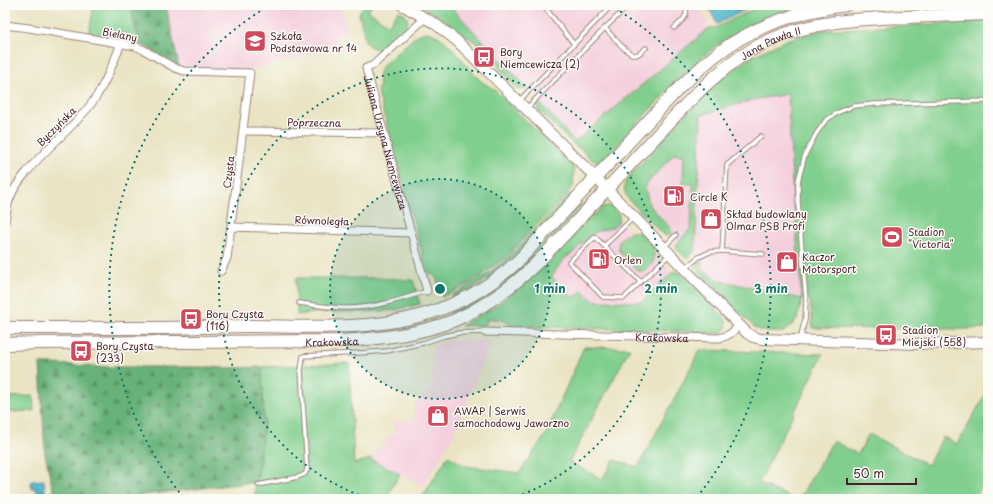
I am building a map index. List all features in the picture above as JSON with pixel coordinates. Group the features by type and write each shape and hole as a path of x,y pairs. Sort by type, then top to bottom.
{"main road":[{"name":"Jana Pawła II","path":"596,178 702,66 726,48 743,37 778,20 810,11 846,5"},
{"name":"Jana Pawła II","path":"606,189 705,84 734,60 766,42 806,27 842,21 988,14"},
{"name":"Krakowska","path":"5,328 350,326 393,322 419,316 440,310 489,285 510,268 536,242 596,178"},
{"name":"Krakowska","path":"5,344 369,340 400,336 426,330 471,312 513,285 545,254 606,189"}],"street":[{"path":"402,5 438,26 456,40 596,178 750,335 761,339 920,344 988,342"},
{"name":"Juliana Ursyna Niemcewicza","path":"424,17 421,22 372,66 366,68 427,291"},
{"name":"Bielany","path":"5,26 29,28 135,46 174,68 184,71 250,74"},
{"name":"Byczyńska","path":"5,223 11,195 17,184 44,152 71,126 96,98 114,63 121,43"},
{"name":"Czysta","path":"221,272 227,258 250,74"},
{"name":"Poprzeczna","path":"244,130 384,133"},
{"name":"Równoległa","path":"231,228 412,233"},
{"name":"Krakowska","path":"484,332 718,338 726,337 740,325"}],"lane":[{"path":"543,5 574,44"},
{"path":"522,105 574,44 612,5"},
{"path":"522,105 629,5"},
{"path":"674,28 684,19 687,14 684,5"},
{"path":"605,28 632,55 637,55 646,48"},
{"path":"801,340 805,320 806,300 798,202 798,181 805,154 826,120 839,112 854,106 874,104 988,101"},
{"path":"722,251 727,165 761,136"},
{"path":"604,246 634,217"},
{"path":"641,282 596,237 569,262 603,296 624,298 641,282 667,251 676,235"},
{"path":"684,268 699,257 710,252 722,251 763,254"},
{"path":"299,303 343,308 365,307 397,300 427,291"},
{"path":"258,485 298,477 305,474 307,470 301,370 303,356 387,351 424,343 444,336 459,333 484,332"}],"shaded area":[{"name":"Szkoła Podstawowa nr 14","path":"166,5 341,5 348,31 336,34 339,47 250,70 179,67"},
{"path":"449,5 699,5 709,28 574,142 533,95"},
{"path":"788,94 792,181 802,299 718,280 700,268 703,263 695,251 686,255 639,207 634,185 701,115 752,100"},
{"path":"610,211 682,281 705,304 523,299"},
{"path":"451,340 492,340 451,440 423,486 370,459 394,434 394,421 414,421 414,404 432,387 432,346"}],"green space":[{"path":"94,5 133,5 135,26 144,46 89,33"},
{"path":"133,5 166,5 179,67 144,46 138,35 133,20"},
{"path":"365,5 372,5 368,11 389,25 398,11 404,13 408,21 404,31 385,47 379,50 366,43 359,14"},
{"path":"420,5 449,5 527,88 523,90 517,89 490,55 479,45 446,21"},
{"path":"762,5 806,5 752,25 717,45 674,84 603,160 596,162 591,159 579,147 577,148 538,110 538,101 575,142 709,28 715,28"},
{"name":"Stadion \"Victoria\"","path":"988,21 988,328 813,328 810,300 802,299 792,181 788,94 752,100 701,115 695,251 686,258 676,248 677,243 691,228 693,184 683,184 684,155 674,154 645,186 649,205 672,230 670,235 666,236 663,234 629,200 624,190 626,180 719,80 751,57 786,40 822,30"},
{"path":"427,32 435,35 450,46 482,82 495,90 574,168 573,187 509,254 472,282 442,297 436,277 427,271 377,89 380,87 379,73 384,64 417,35"},
{"path":"569,194 572,196 534,237 504,266 484,281 453,298 452,295 482,278 502,263"},
{"path":"580,203 583,206 526,267 501,288 474,305 451,316 450,313 492,290 505,280 544,243"},
{"path":"608,206 613,208 619,214 619,221 613,227 599,230 591,235 572,254 563,260 552,277 573,298 582,291 594,301 641,302 674,271 681,273 724,317 726,327 724,331 718,334 678,331 513,326 500,319 488,319 485,325 461,326 497,305 532,277 591,214 595,215 602,207"},
{"path":"630,232 638,232 647,237 654,250 654,259 645,271 638,271 627,261 618,247 619,242 623,237"},
{"path":"699,262 703,263 701,269 718,280 802,299 797,320 784,332 767,332 755,328 695,268"},
{"path":"296,278 379,278 413,280 420,304 395,310 368,312 321,312 297,315"},
{"path":"584,347 630,348 569,462 602,479 614,460 638,467 700,350 823,354 759,483 794,499 421,499 448,456 466,466 519,473 545,436"},
{"path":"349,363 354,464 370,459 400,474 385,499 254,499 264,424 262,367"},
{"path":"40,364 108,367 262,367 264,424 257,482 119,499 55,499 45,454"},
{"path":"988,390 988,476 974,499 799,499 833,441 858,454 869,434 928,465 943,437 957,444"},
{"path":"33,396 34,411 5,412 5,397"}],"water":[{"path":"714,5 755,5 717,24 709,8"},
{"path":"44,480 46,499 38,499 36,488 32,489 31,483 32,481"}],"place":[{"name":"Szkoła Podstawowa nr 14","path":"255,41"},
{"name":"Bory Niemcewicza (2)","path":"484,57"},
{"name":"Circle K","path":"674,196"},
{"name":"Skład budowlany Olmar PSB Profi","path":"711,219"},
{"name":"Stadion \"Victoria\"","path":"892,237"},
{"name":"Orlen","path":"599,259"},
{"name":"Kaczor Motorsport","path":"787,262"},
{"name":"Bory Czysta (116)","path":"191,319"},
{"name":"Stadion Miejski (558)","path":"886,335"},
{"name":"Bory Czysta (233)","path":"81,351"},
{"name":"AWAP | Serwis samochodowy Jaworzno","path":"438,416"}]}
